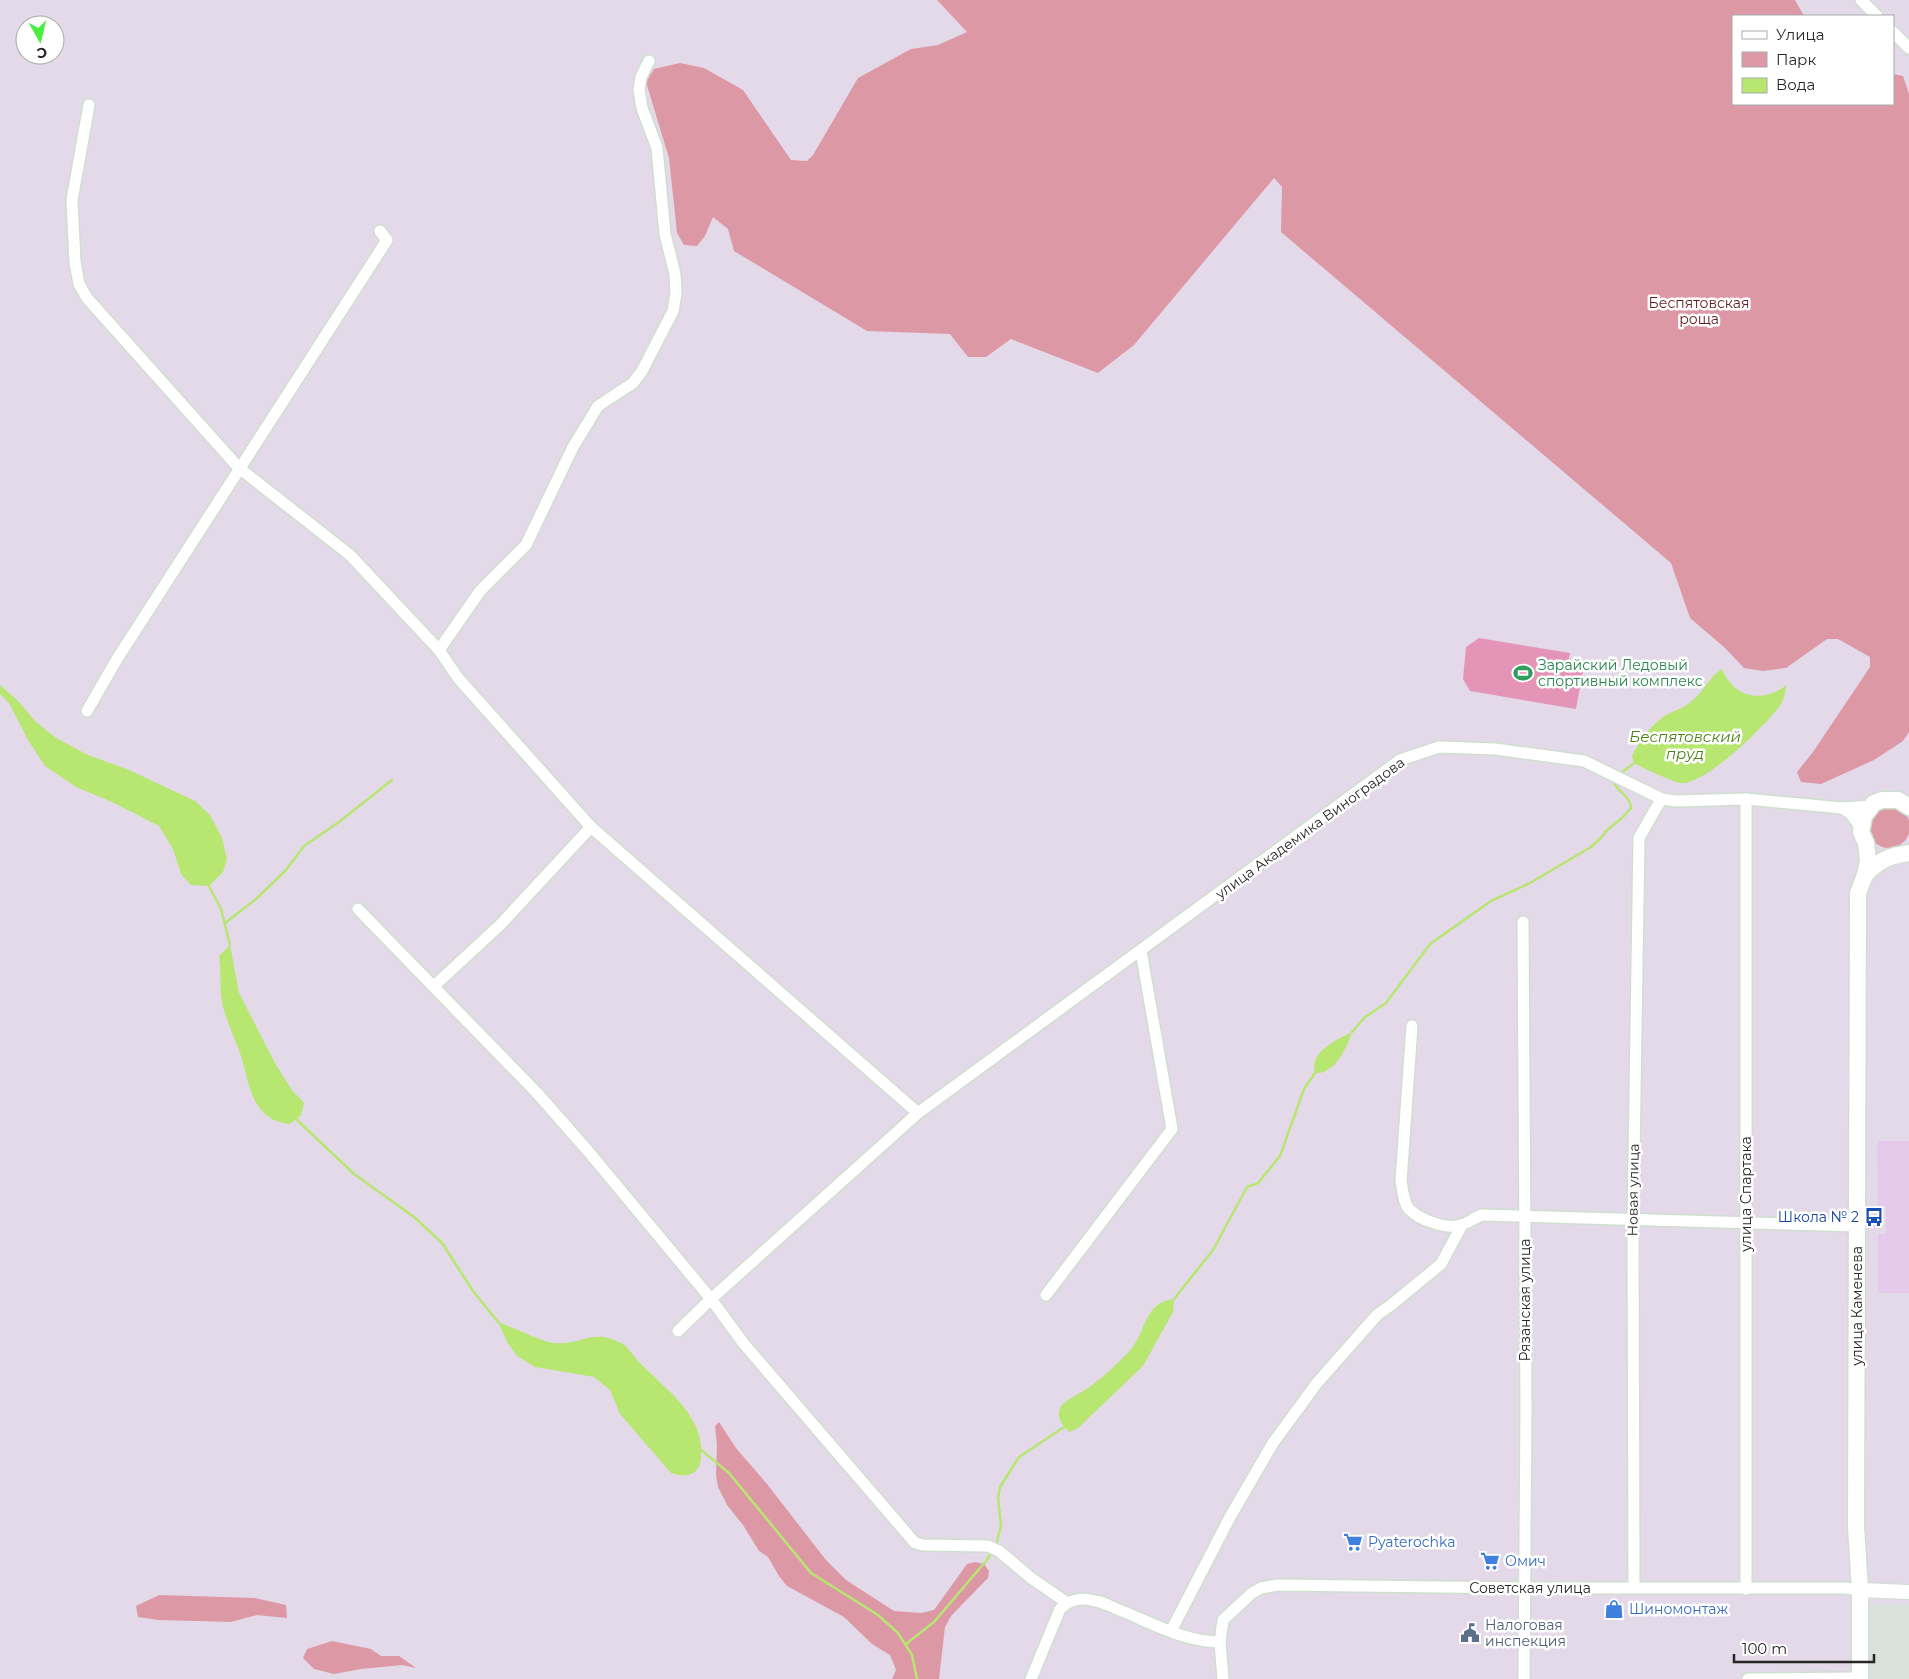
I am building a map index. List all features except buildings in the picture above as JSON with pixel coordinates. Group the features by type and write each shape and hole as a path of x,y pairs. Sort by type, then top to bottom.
{"main road":[{"path":"1866,875 1868,861 1864,835 1864,816 1871,806 1882,800 1890,799 1908,804"},
{"path":"1866,875 1877,863 1904,852"},
{"name":"улица Каменева","path":"1860,1679 1860,1590 1856,1526 1858,893 1866,875"}],"street":[{"path":"1861,0 1876,15"},
{"path":"1894,33 1909,48"},
{"path":"439,650 480,591 526,545 573,447 598,406 633,383 642,371 673,311 676,293 675,274 665,234 657,148 642,108 639,89 641,77 650,61"},
{"path":"89,105 72,200 75,262 79,284 87,298 239,468 350,556 439,650 458,678 591,827 918,1113"},
{"path":"87,711 117,659 387,240 380,231"},
{"name":"улица Академика Виноградова","path":"678,1331 918,1113 1400,760 1439,747 1495,748 1584,761 1662,799 1676,802 1746,799 1842,808 1871,806"},
{"name":"Новая улица","path":"1634,1587 1633,1220 1639,838 1662,799"},
{"name":"улица Спартака","path":"1746,799 1746,1588"},
{"path":"1842,808 1850,813 1876,852 1904,852"},
{"path":"434,986 500,925 591,827"},
{"path":"358,909 538,1093 711,1299 744,1344 915,1543 923,1545 988,1546 999,1551 1031,1578 1066,1602 1095,1600 1171,1631 1206,1642 1220,1642"},
{"name":"Рязанская улица","path":"1523,922 1526,1407 1523,1588 1524,1679"},
{"path":"1046,1295 1172,1129 1141,950"},
{"path":"1412,1026 1401,1181 1409,1210 1430,1221 1451,1227 1462,1225 1482,1215 1857,1226"},
{"path":"1171,1631 1230,1517 1272,1443 1312,1390 1377,1315 1441,1264 1462,1225"},
{"name":"Советская улица","path":"1223,1679 1220,1642 1223,1620 1231,1611 1261,1588 1277,1585 1523,1588 1845,1588 1909,1592"},
{"path":"1031,1679 1060,1609 1066,1602"},
{"path":"1748,1679 1860,1679"}],"shaded area":[{"name":"Зарайский Ледовый спортивный комплекс","path":"1479,638 1570,653 1568,663 1584,666 1576,709 1470,691 1463,679 1466,647"},
{"path":"1879,1141 1909,1141 1909,1293 1878,1293 1878,1234 1886,1234 1886,1206 1878,1206 1877,1145"},
{"path":"1870,1604 1909,1604 1909,1679 1870,1679"}],"green space":[{"name":"Беспятовская роща","path":"937,0 1795,0 1803,15 1732,15 1732,105 1894,105 1894,74 1903,76 1909,94 1909,732 1903,741 1874,760 1821,784 1801,782 1797,772 1813,752 1870,667 1870,657 1838,639 1827,639 1786,668 1763,671 1744,668 1725,648 1690,618 1671,563 1281,232 1282,187 1274,178 1134,345 1098,373 1011,339 986,357 968,357 950,334 867,331 734,251 728,229 713,217 705,236 697,246 684,245 677,233 669,158 646,82 654,69 680,63 704,68 743,90 791,160 807,161 813,155 858,78 911,49 938,45 967,32"},
{"path":"1893,806 1901,809 1907,815 1910,827 1907,839 1901,845 1885,848 1877,845 1871,839 1868,823 1871,815 1877,809"},
{"path":"719,1422 736,1448 767,1484 826,1560 846,1580 894,1611 921,1613 934,1610 967,1564 975,1562 984,1564 989,1571 988,1578 951,1616 945,1627 939,1679 892,1679 896,1670 890,1655 872,1644 844,1617 787,1586 768,1557 759,1551 743,1525 727,1505 718,1487 715,1426"},
{"path":"159,1595 255,1598 286,1605 287,1618 257,1615 231,1622 159,1620 138,1617 136,1606"},
{"path":"332,1641 371,1649 381,1656 399,1656 416,1668 402,1665 334,1674 314,1669 303,1658 307,1649"}],"water":[{"name":"Беспятовский пруд","path":"1722,669 1734,687 1750,695 1768,694 1778,691 1787,685 1781,705 1733,753 1704,775 1691,781 1680,783 1634,763 1632,756 1645,735 1658,720 1690,703"},
{"path":"0,685 19,702 36,722 56,738 88,755 129,770 195,801 210,815 222,838 227,859 223,872 209,886 191,885 181,874 173,849 159,826 112,802 76,787 45,766 28,740 9,703 0,694"},
{"path":"230,945 239,993 276,1065 292,1090 304,1103 301,1115 290,1124 276,1121 266,1115 253,1097 249,1086 221,995 219,956"},
{"path":"1352,1032 1343,1053 1334,1065 1328,1070 1315,1073 1314,1066 1320,1053 1332,1043"},
{"path":"1174,1299 1173,1312 1143,1366 1078,1428 1069,1432 1062,1424 1059,1415 1062,1405 1085,1390 1117,1364 1136,1342 1147,1319 1156,1306"},
{"path":"498,1322 555,1343 602,1337 624,1345 672,1393 690,1415 700,1440 701,1459 698,1468 689,1475 671,1473 620,1414 610,1390 594,1377 535,1367 517,1356 507,1342"}],"waterway":[{"path":"1620,774 1634,763"},
{"path":"1352,1032 1365,1017 1386,1003 1430,944 1491,901 1530,883 1591,847 1623,817 1631,808 1630,803 1613,779"},
{"path":"225,923 256,899 286,870 304,846 339,822 392,780"},
{"path":"209,886 221,909 230,945"},
{"path":"1174,1299 1213,1250 1247,1187 1258,1183 1280,1156 1304,1089 1315,1073"},
{"path":"296,1119 354,1174 414,1217 442,1243 473,1291 498,1322"},
{"path":"996,1545 1001,1526 998,1498 1000,1487 1019,1457 1064,1427"},
{"path":"701,1450 729,1473 811,1573 878,1615 898,1633 912,1655 917,1679"},
{"path":"906,1644 934,1622 992,1552"}],"place":[{"name":"Зарайский Ледовый спортивный комплекс","path":"1523,673"},
{"name":"Школа № 2","path":"1874,1217"},
{"name":"Pyaterochka","path":"1353,1542"},
{"name":"Омич","path":"1490,1561"},
{"name":"Шиномонтаж","path":"1614,1609"},
{"name":"Налоговая инспекция","path":"1470,1633"}]}
